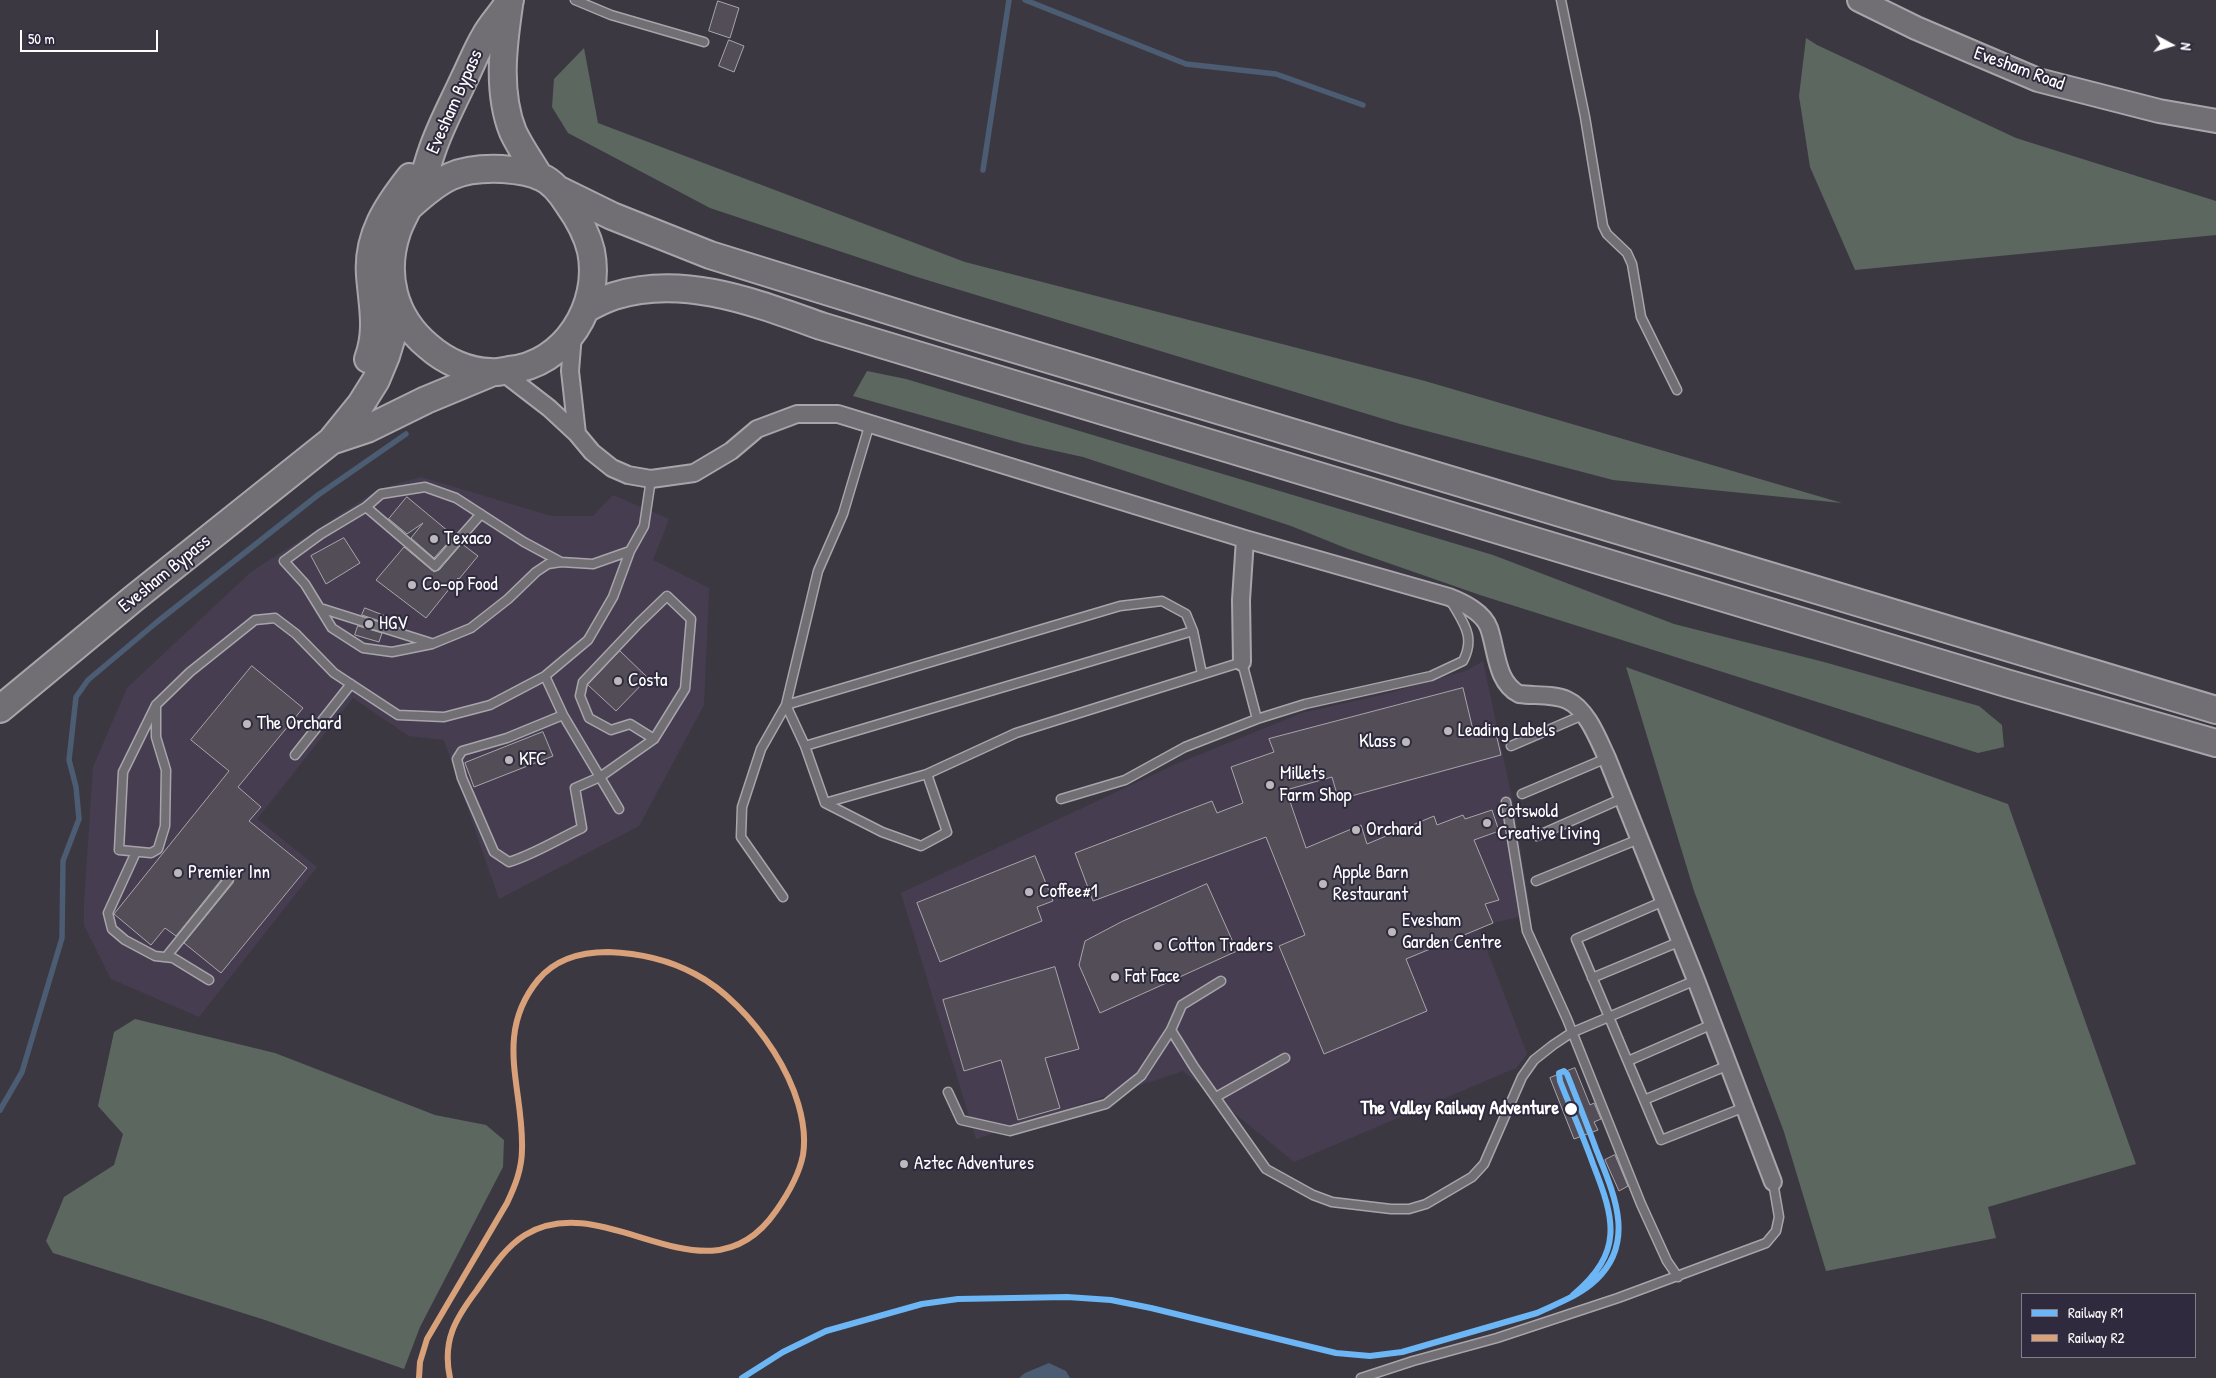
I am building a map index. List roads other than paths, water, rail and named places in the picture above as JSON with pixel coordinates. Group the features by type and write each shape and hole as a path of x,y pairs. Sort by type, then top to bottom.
{"highway":[{"name":"Evesham Bypass","path":"0,709 331,441 361,404 376,380 393,333 395,303 391,274 392,252 398,231 424,176 432,150 484,37 510,1"},
{"name":"Evesham Bypass","path":"331,441 367,429 426,400 496,372 516,369 552,354 573,334 586,309 591,278 591,252 581,225 548,183 514,132 505,106 503,78 504,38 510,1"},
{"path":"290,473 301,445 336,413 352,392 364,370 371,350 375,327 370,274 370,253 375,232 387,209 432,150"},
{"path":"409,207 433,185 454,174 483,168 513,170 548,183 612,216 720,258 977,338 2216,710"},
{"path":"586,309 614,296 654,288 686,288 734,297 821,326 1997,680 2216,743"},
{"path":"395,303 418,338 436,353 456,365 496,372"}],"main road":[{"name":"Evesham Road","path":"1859,0 1916,28 2038,80 2159,111 2216,121"}],"street":[{"path":"573,334 570,370 577,434"},
{"path":"496,372 528,390 577,434 592,452 612,468 628,475 651,479 694,473 731,451 758,429 798,414 838,414 1245,539 1449,597 1465,604 1479,615 1488,627 1499,667 1513,691 1519,694 1565,699 1572,703 1583,715 1596,735 1608,758 1696,980 1773,1182"},
{"path":"1242,662 1241,600 1245,539"}],"lane":[{"path":"574,0 611,15 704,42"},
{"path":"1561,0 1585,117 1603,226 1606,234 1627,253 1632,264 1641,317 1677,390"},
{"path":"783,897 741,837 742,807 761,749 786,705 818,572 843,514 870,423"},
{"path":"156,705 156,737 166,770 165,826 158,849 151,853 119,850 123,772 156,705 190,672 255,620 275,618 296,634 334,673 398,715 444,717 490,705 545,676 588,640 613,596 630,551 644,526 651,479"},
{"path":"561,562 524,542 456,498 425,487 381,494 366,507 321,534 284,561 305,584 332,628 363,648 392,652 432,644 471,628 508,599 536,572 548,564 561,562 592,564 630,551"},
{"path":"366,507 435,566 481,514"},
{"path":"562,714 507,738 462,751 457,758 462,778 494,852 510,862 531,855 540,848 582,828 575,788 600,777 654,740 686,689 691,619 667,596 584,682 580,696 588,718 611,730 630,724 654,740"},
{"path":"1061,799 1125,780 1185,747 1257,720 1305,704 1431,676 1452,668 1463,661 1468,652 1468,632 1449,597"},
{"path":"786,705 1120,606 1162,601 1186,614 1202,674"},
{"path":"320,608 432,644"},
{"path":"805,746 1192,631"},
{"path":"826,803 927,774 1016,733 1242,662 1257,720"},
{"path":"545,676 562,714 619,808"},
{"path":"295,755 351,684"},
{"path":"786,705 805,746 826,803 882,832 921,846 947,832 927,774"},
{"path":"1511,746 1583,715"},
{"path":"1522,794 1608,758"},
{"path":"1537,836 1623,798"},
{"path":"1506,802 1528,931 1642,1204 1667,1261 1678,1276"},
{"path":"1536,881 1639,839"},
{"path":"136,852 108,913 112,929 138,949 155,956 173,958 209,980"},
{"path":"166,957 229,879"},
{"path":"1664,900 1576,939 1662,1140 1745,1107"},
{"path":"1592,978 1680,941"},
{"path":"1172,1030 1266,1169 1313,1195 1332,1202 1390,1209 1409,1209 1426,1204 1472,1177 1484,1164 1522,1077 1534,1060 1572,1033 1696,980"},
{"path":"948,1092 961,1120 1010,1131 1106,1104 1141,1076 1172,1030 1182,1005 1221,981"},
{"path":"1628,1061 1713,1024"},
{"path":"1216,1097 1285,1058"},
{"path":"1644,1100 1729,1065"},
{"path":"1361,1378 1413,1361 1497,1338 1678,1276 1766,1243 1776,1231 1779,1217 1773,1182"}],"water":[{"path":"1049,1363 1066,1371 1070,1378 1019,1378 1025,1373"}],"waterway":[{"path":"983,170 1009,0"},
{"path":"1025,0 1186,64 1276,74 1363,105"},
{"path":"0,1110 22,1072 62,938 63,861 79,819 76,787 69,760 76,697 88,680 157,622 318,495 406,434"}],"rail line":[{"name":"R2","path":"419,1378 420,1362 427,1339 507,1203 518,1177 522,1149 514,1063 514,1042 517,1021 524,1001 538,980 545,972 561,961 588,953 608,952 631,954 664,961 685,969 716,987 737,1006 774,1051 788,1077 798,1104 804,1130 803,1155 796,1177 776,1211 749,1239 719,1250 688,1249 589,1224 556,1224 525,1235 517,1240 498,1260 462,1311 449,1342 448,1365 450,1378"},
{"name":"R1","path":"742,1378 783,1352 826,1331 922,1304 958,1299 1067,1297 1111,1300 1336,1353 1370,1356 1402,1352 1537,1313 1576,1295 1596,1280 1608,1265 1616,1249 1618,1233 1618,1216 1609,1182 1567,1074 1564,1071 1559,1073 1560,1081 1601,1184 1610,1219 1608,1249 1601,1264 1573,1295"}],"place":[{"name":"Texaco","path":"434,539"},
{"name":"Co-op Food","path":"412,585"},
{"name":"HGV","path":"369,624"},
{"name":"Costa","path":"618,681"},
{"name":"The Orchard","path":"247,724"},
{"name":"Leading Labels","path":"1448,731"},
{"name":"Klass","path":"1406,742"},
{"name":"KFC","path":"509,760"},
{"name":"Millets Farm Shop","path":"1270,785"},
{"name":"Cotswold Creative Living","path":"1487,823"},
{"name":"Orchard","path":"1356,830"},
{"name":"Premier Inn","path":"178,873"},
{"name":"Apple Barn Restaurant","path":"1323,884"},
{"name":"Coffee#1","path":"1029,892"},
{"name":"Evesham Garden Centre","path":"1392,932"},
{"name":"Cotton Traders","path":"1158,946"},
{"name":"Fat Face","path":"1115,977"},
{"name":"The Valley Railway Adventure","path":"1571,1109"},
{"name":"Aztec Adventures","path":"904,1164"}]}
